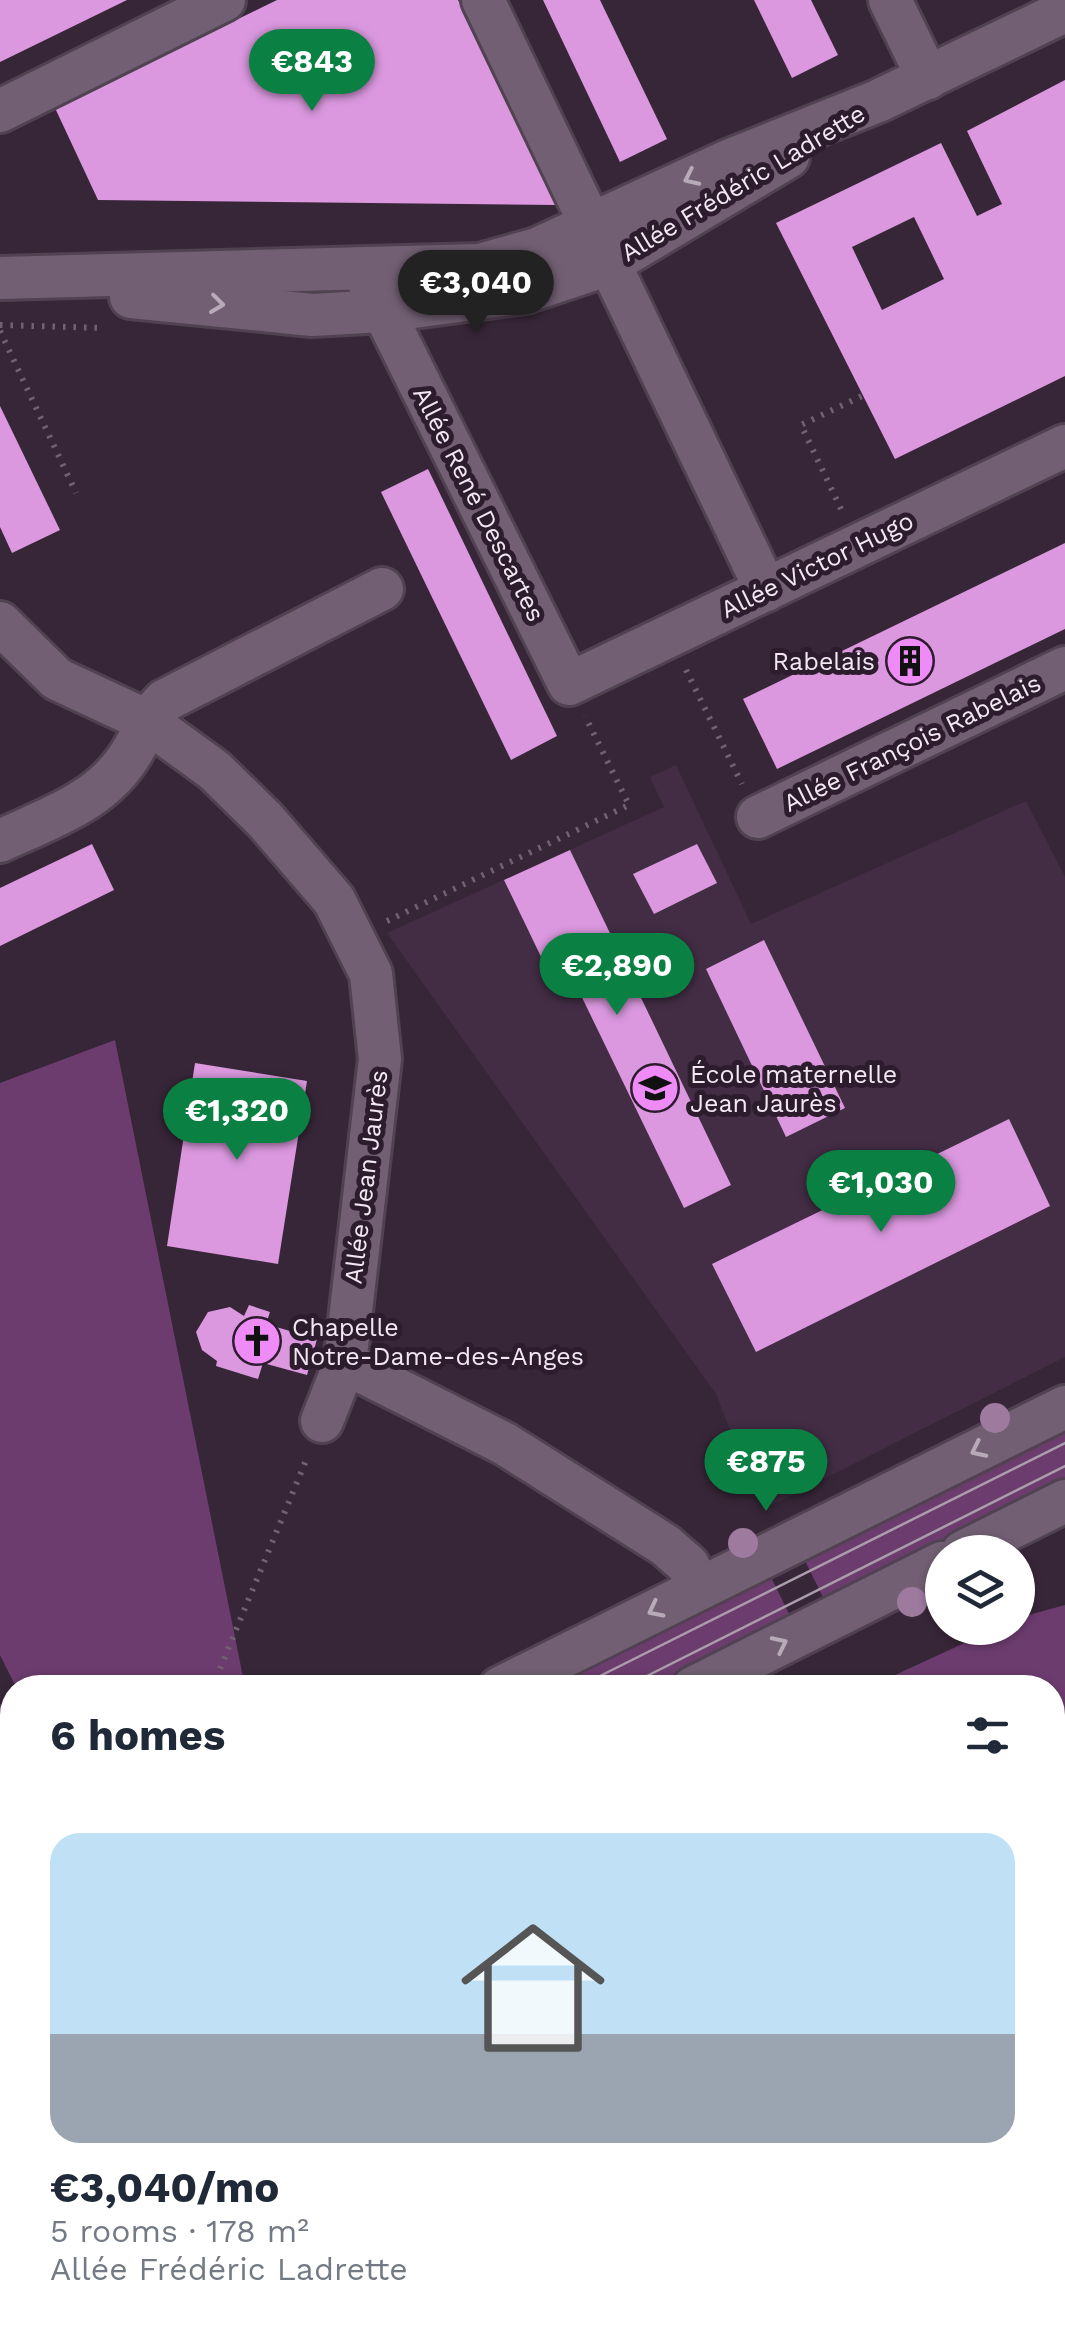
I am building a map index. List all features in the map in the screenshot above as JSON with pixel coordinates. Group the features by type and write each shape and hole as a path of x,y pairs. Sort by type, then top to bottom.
{"street":[{"path":"0,111 224,0"},
{"path":"483,0 766,590"},
{"path":"890,0 928,78"},
{"name":"Allée Frédéric Ladrette","path":"9,277 480,264 537,249 728,161 878,101 1065,10"},
{"name":"Allée Frédéric Ladrette","path":"9,277 79,295 172,299 312,314 383,311 525,292 609,264 701,213 878,101"},
{"path":"562,281 590,226"},
{"name":"Allée René Descartes","path":"363,270 569,684"},
{"name":"Allée Victor Hugo","path":"569,684 1065,446"},
{"path":"0,841 83,803 126,761 145,720 164,702 382,589"},
{"name":"Allée Jean Jaurès","path":"0,623 57,679 145,720 214,770 265,820 334,900 371,974 380,1059 345,1363 322,1420"},
{"name":"Allée François Rabelais","path":"758,817 1065,668"},
{"path":"345,1363 505,1444 573,1487 665,1546 688,1565 699,1587"},
{"path":"526,1675 1065,1407"},
{"path":"997,1535 1065,1501"},
{"path":"719,1675 925,1572"}],"path":[{"path":"0,331 76,494"},
{"path":"858,545 801,424 864,395"},
{"path":"670,636 758,817"},
{"path":"352,938 629,806 569,684"},
{"path":"217,1675 322,1420"}],"shaded area":[{"path":"676,765 751,924 1026,801 1065,877 1065,1357 772,1505 739,1453 716,1394 387,933 664,807 650,777"},
{"path":"115,1040 243,1675 10,1675 0,1655 0,1083"},
{"path":"1065,1422 1065,1489 973,1535 925,1535 925,1559 828,1607 801,1553"},
{"path":"768,1571 794,1624 690,1675 562,1675"},
{"path":"1065,1605 1065,1675 895,1675 960,1645 1035,1645 1035,1613"}],"building":[{"path":"0,0 127,0 0,62"},
{"path":"277,0 458,0 557,205 98,200 55,108"},
{"path":"543,0 600,0 667,139 620,162"},
{"path":"754,0 811,0 838,55 792,78"},
{"path":"1065,80 1065,376 895,459 776,223 941,143 977,216 1002,204 967,131","holes":["914,217 944,279 882,310 852,247"]},
{"path":"0,406 60,530 12,553 0,527"},
{"path":"428,469 557,736 511,760 381,492"},
{"name":"Rabelais","path":"1065,543 1065,629 777,769 743,699"},
{"path":"92,844 114,890 0,946 0,888"},
{"path":"697,844 717,883 654,914 633,874"},
{"name":"École maternelle Jean Jaurès","path":"570,850 731,1185 684,1208 575,983 558,992 504,880"},
{"path":"764,940 845,1108 786,1137 706,969"},
{"path":"195,1063 307,1081 278,1264 167,1246"},
{"path":"1009,1119 1050,1206 756,1352 712,1264"},
{"name":"Chapelle Notre-Dame-des-Anges","path":"249,1305 270,1312 266,1324 317,1339 307,1375 263,1363 258,1379 216,1366 217,1361 202,1350 196,1332 208,1312 230,1307 244,1316"}],"tram line":[{"path":"602,1675 1065,1443"},
{"path":"649,1675 1065,1466"}],"place":[{"name":"Rabelais","path":"910,661"},
{"name":"École maternelle Jean Jaurès","path":"655,1088"},
{"name":"Chapelle Notre-Dame-des-Anges","path":"257,1341"}]}
